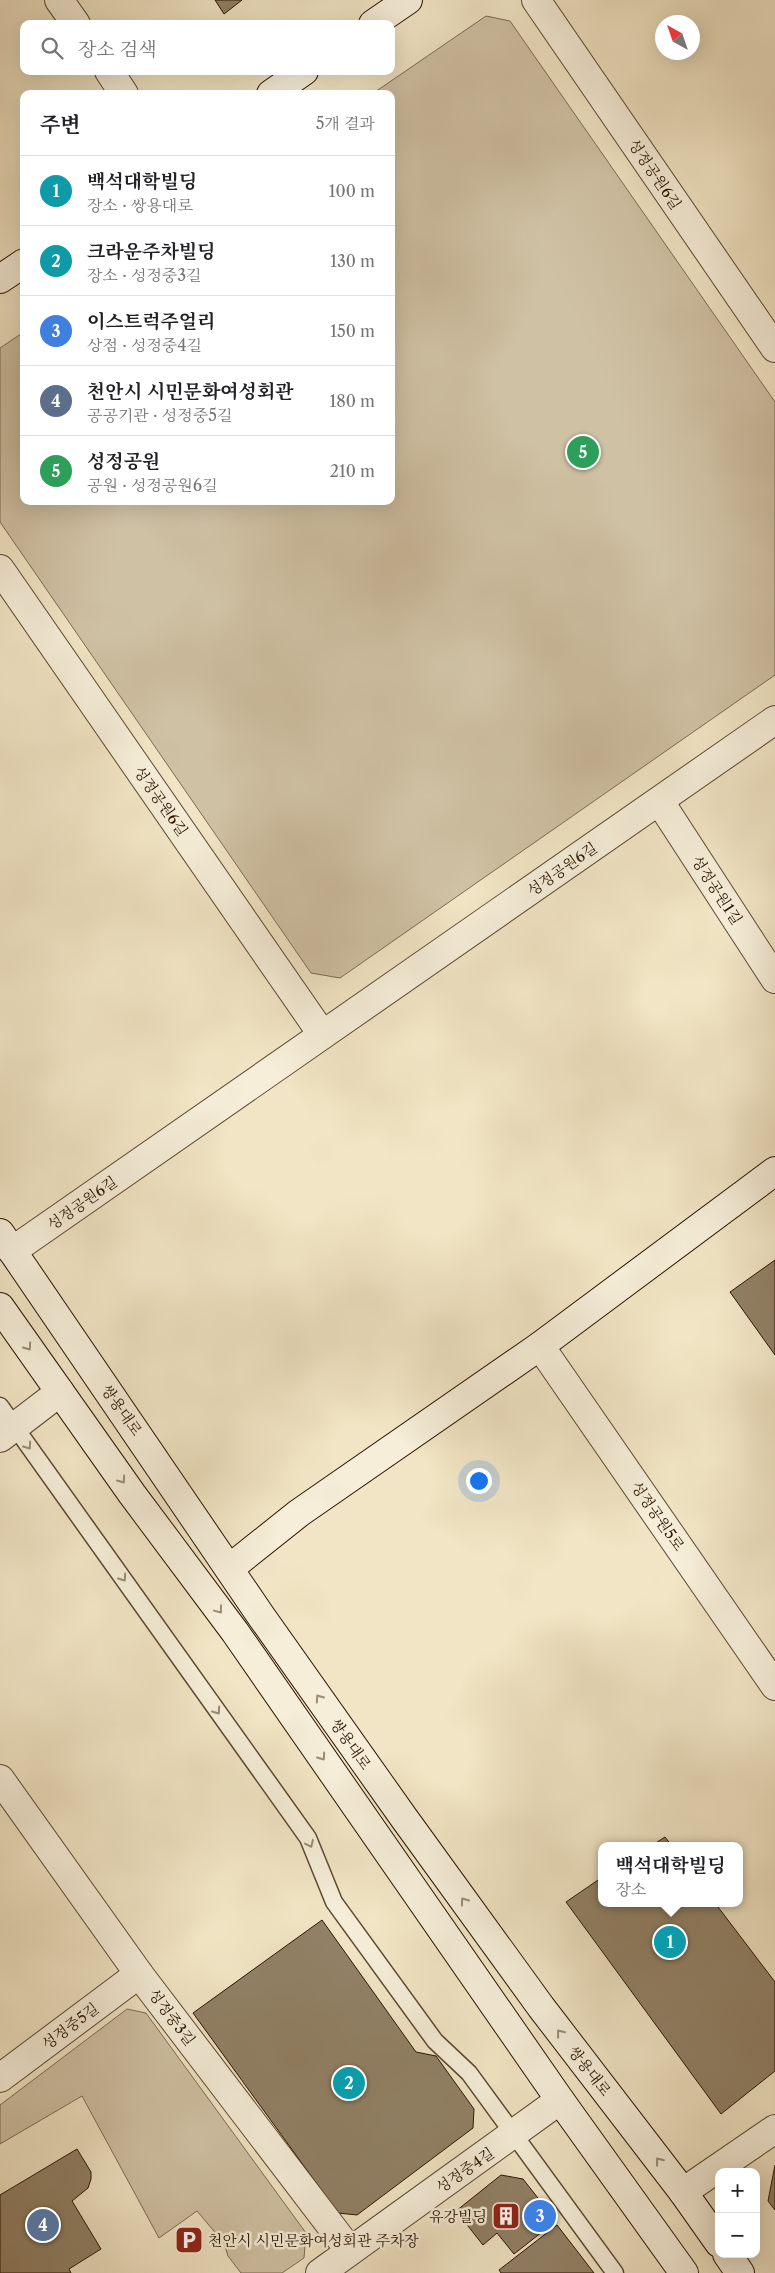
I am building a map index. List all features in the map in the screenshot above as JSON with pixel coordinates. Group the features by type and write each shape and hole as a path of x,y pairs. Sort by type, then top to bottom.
{"street":[{"path":"59,0 73,20"},
{"path":"379,20 408,0"},
{"name":"성정공원6길","path":"536,0 775,348"},
{"path":"111,75 121,90"},
{"path":"277,90 298,75"},
{"path":"0,279 20,266"},
{"name":"성정공원6길","path":"0,569 322,1034"},
{"name":"성정공원6길","path":"6,1242 322,1034 660,802 775,720"},
{"name":"성정공원1길","path":"660,802 775,979"},
{"path":"230,1568 299,1513 540,1346 775,1171"},
{"name":"쌍용대로","path":"6,1242 284,1648 541,2007 683,2192 715,2237"},
{"name":"쌍용대로","path":"0,1307 132,1494 234,1632 560,2100 684,2273"},
{"name":"성정공원5로","path":"540,1346 775,1686"},
{"path":"5,1424 60,1392"},
{"name":"성정중3길","path":"0,1779 140,1974 350,2251"},
{"name":"성정중5길","path":"0,2078 140,1974"},
{"name":"성정중4길","path":"320,2273 560,2100"},
{"path":"683,2192 775,2129"},
{"path":"730,2258 740,2273"}],"lane":[{"path":"5,1424 308,1838 334,1902 435,2041 469,2073 615,2273"}],"shaded area":[{"path":"486,16 510,21 775,402 775,675 340,978 311,973 0,522 0,348 20,335 20,505 395,505 395,90 378,90"},
{"path":"127,2009 146,2013 306,2233 304,2258 282,2273 241,2273 228,2256 224,2243 197,2211 159,2238 82,2096 0,2144 0,2105"}],"building":[{"path":"215,0 242,0 224,14"},
{"path":"775,1260 775,1355 730,1292"},
{"path":"665,1837 669,1842 657,1842"},
{"path":"598,1880 598,1907 718,1907 775,1982 775,2071 721,2114 566,1902"},
{"path":"322,1920 416,2052 436,2056 474,2109 473,2128 357,2215 338,2213 193,2013"},
{"path":"77,2149 91,2172 91,2179 88,2188 72,2201 101,2249 69,2269 71,2273 0,2273 0,2195"},
{"path":"775,2165 775,2210 768,2201"},
{"name":"유강빌딩","path":"501,2175 523,2179 556,2221 514,2254 497,2233 483,2245 456,2211"},
{"path":"557,2225 594,2273 501,2273 499,2270"}],"place":[{"name":"성정공원","path":"583,452"},
{"name":"백석대학빌딩","path":"670,1942"},
{"name":"크라운주차빌딩","path":"349,2083"},
{"name":"유강빌딩","path":"506,2216"},
{"name":"이스트럭주얼리","path":"540,2216"},
{"name":"천안시 시민문화여성회관","path":"43,2225"},
{"name":"천안시 시민문화여성회관 주차장","path":"189,2240"}]}
